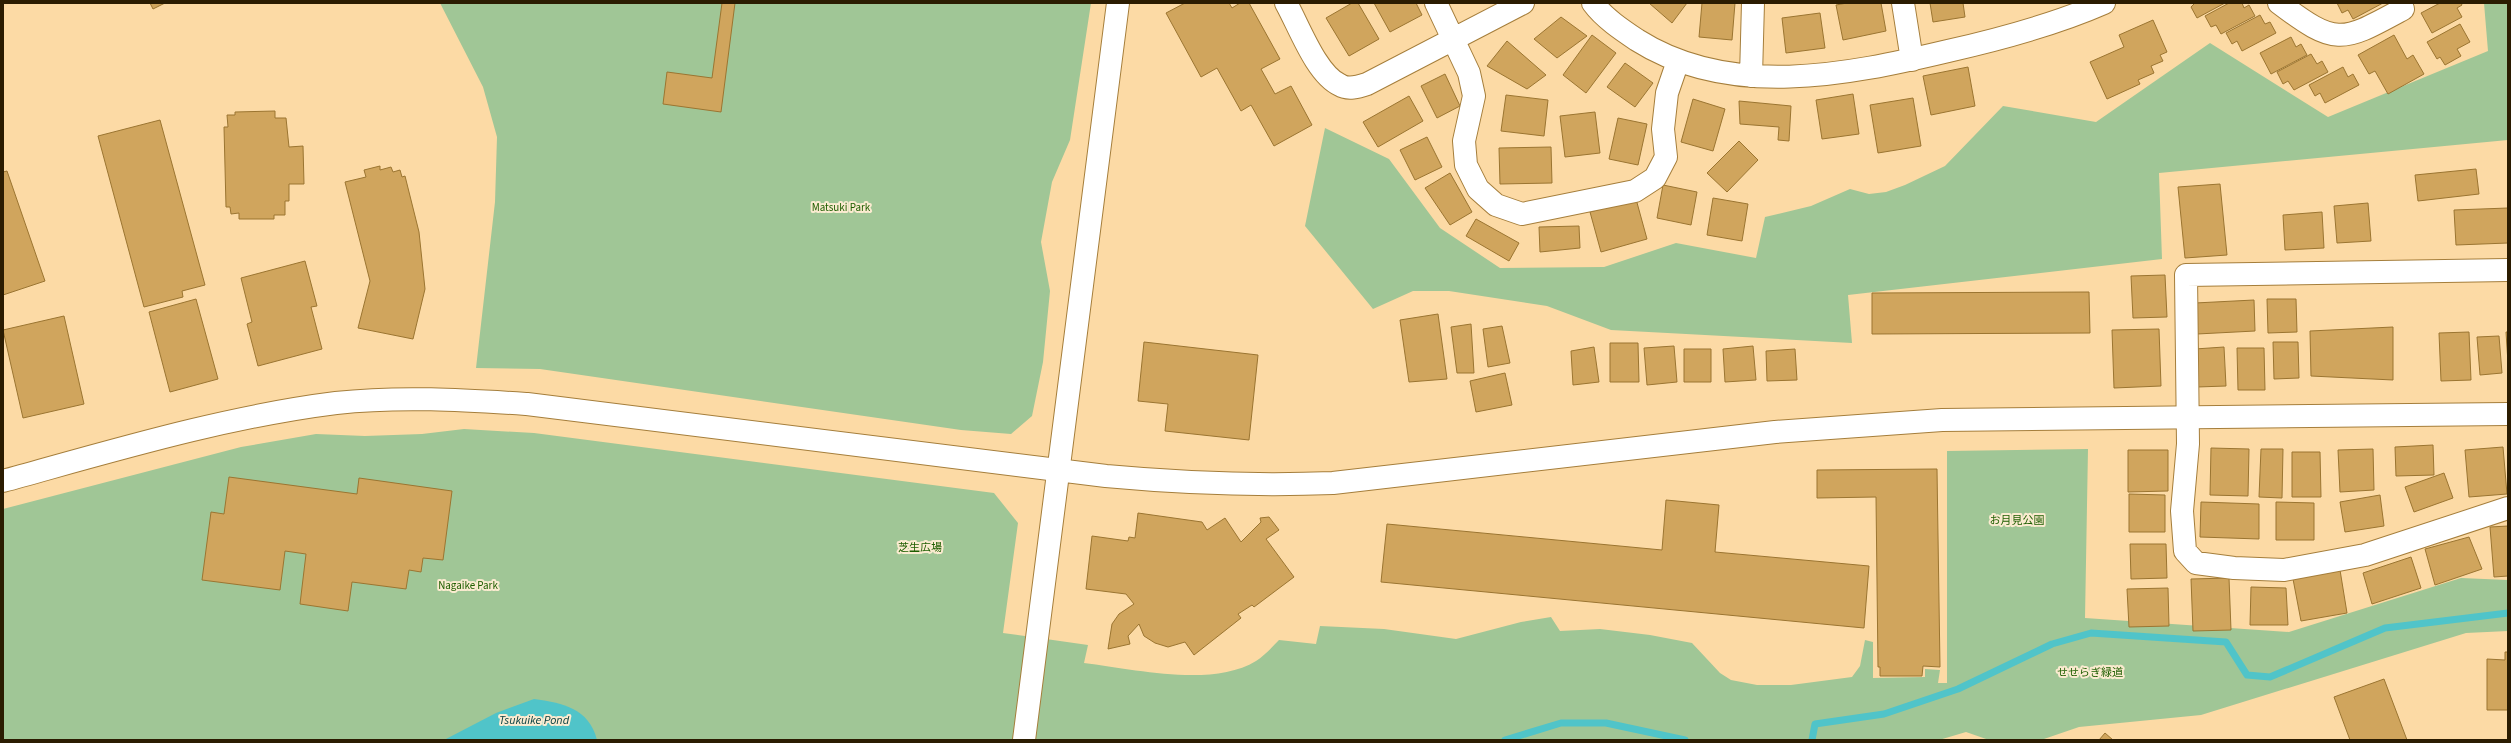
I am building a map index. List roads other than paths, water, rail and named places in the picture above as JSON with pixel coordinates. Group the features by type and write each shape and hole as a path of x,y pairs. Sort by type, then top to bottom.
{"street":[{"path":"1024,740 1118,3"},
{"path":"1286,3 1325,75 1341,86 1354,88 1367,84 1523,3"},
{"path":"1436,3 1469,73 1474,96 1464,141 1466,165 1478,189 1496,205 1522,214 1634,191 1655,178 1666,157 1664,128 1668,93 1678,61"},
{"path":"1593,3 1621,30 1648,47 1678,61 1750,76 1834,74 1912,60 1996,40 2096,5"},
{"path":"1750,76 1753,3"},
{"path":"1903,3 1912,60"},
{"path":"2279,3 2308,25 2324,32 2344,36 2358,34 2403,9 2400,3"},
{"path":"2508,270 2186,275 2188,444 2182,511 2185,551 2196,563 2234,568 2291,568 2365,555 2508,508"},
{"path":"3,480 249,418 337,403 440,398 527,404 1058,470 1179,483 1272,485 1333,483 1775,432 1942,420 2508,414"}],"water":[{"name":"Tsukuike Pond","path":"534,699 564,705 581,714 593,729 597,740 444,740 496,713"}],"waterway":[{"path":"1812,740 1815,724 1884,714 1958,689 2052,644 2091,633 2226,642 2247,675 2270,677 2385,628 2508,613"},
{"path":"1505,740 1561,723 1606,723 1685,740"}],"park label":[{"name":"Matsuki Park","path":"841,207"},
{"name":"お月見公園","path":"2017,520"},
{"name":"芝生広場","path":"920,547"},
{"name":"Nagaike Park","path":"468,585"},
{"name":"せせらぎ緑道","path":"2090,672"}]}
